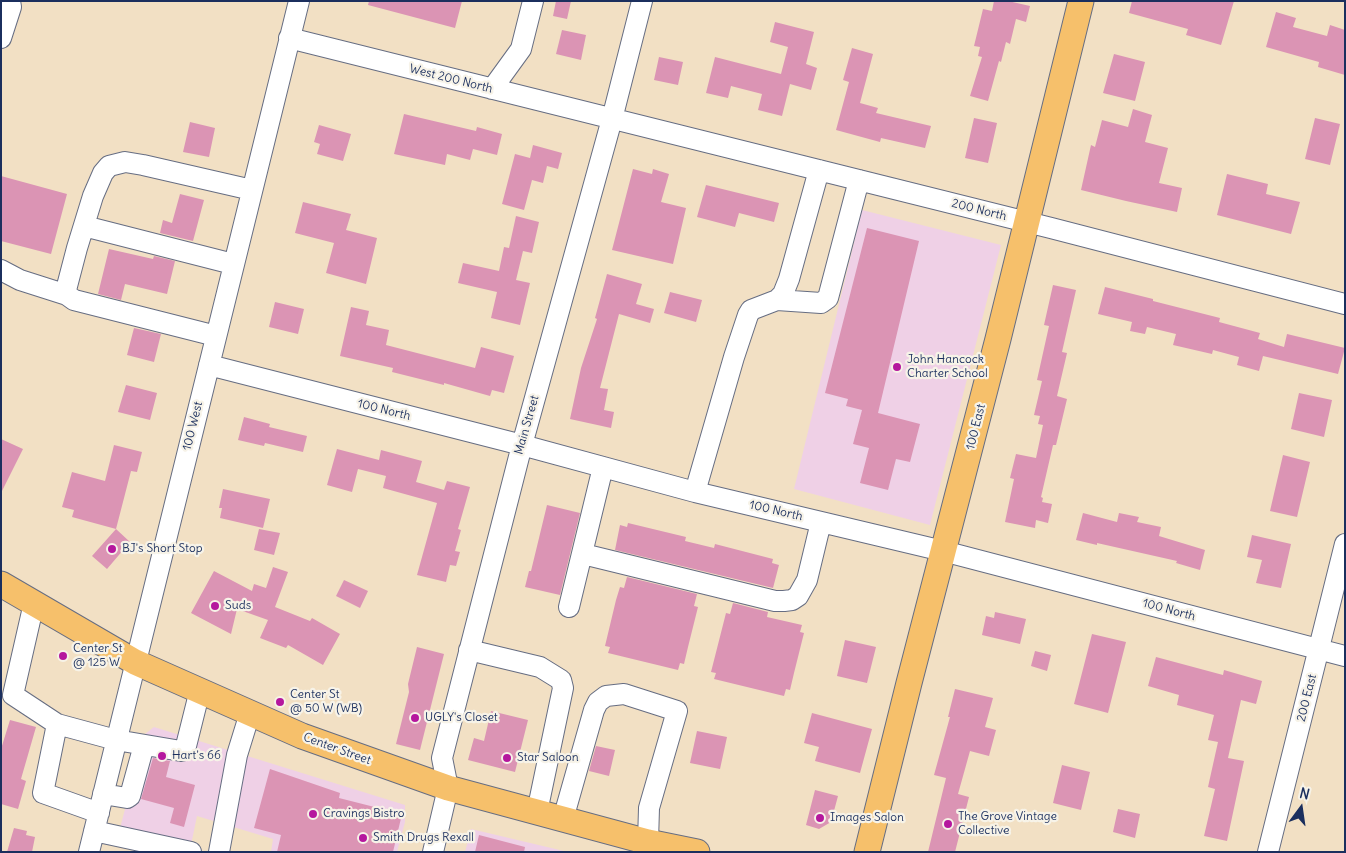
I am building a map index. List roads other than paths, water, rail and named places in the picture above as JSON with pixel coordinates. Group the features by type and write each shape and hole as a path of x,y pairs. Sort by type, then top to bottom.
{"main road":[{"name":"100 East","path":"867,852 1027,222 1081,1"},
{"name":"Center Street","path":"1,584 135,662 302,736 448,788 563,819 646,847 697,852"}],"street":[{"path":"1,38 11,7 10,1"},
{"name":"100 West","path":"89,852 299,1"},
{"path":"492,89 521,49 533,1"},
{"name":"Main Street","path":"433,852 448,788 442,758 522,445 612,119 642,1"},
{"name":"West 200 North","path":"289,38 612,119"},
{"name":"200 North","path":"612,119 1027,222 1345,304"},
{"path":"67,295 66,290 93,196 103,173 109,166 117,163 143,165 252,190"},
{"path":"695,492 748,315 751,310 777,300 783,294 789,279 819,170"},
{"path":"777,300 821,303 826,301 859,180"},
{"path":"84,226 233,264"},
{"path":"1,270 20,280 67,295 74,300 216,336"},
{"name":"100 North","path":"209,364 695,492 943,551 1345,656"},
{"path":"569,607 603,467"},
{"path":"583,554 784,602 798,596 807,580 821,522"},
{"name":"200 East","path":"1268,852 1345,544"},
{"path":"34,603 7,701 57,724 116,740 181,752 184,750 200,690"},
{"path":"469,650 540,667 561,680 563,688 537,812"},
{"path":"563,819 594,710 598,702 606,696 615,694 635,696 678,711 649,808 646,847"},
{"path":"219,852 237,755 250,713"},
{"path":"57,724 43,793 99,813 191,852"},
{"path":"99,813 132,794 144,745"}],"place":[{"name":"John Hancock Charter School","path":"897,367"},
{"name":"BJ's Short Stop","path":"112,549"},
{"name":"Suds","path":"215,606"},
{"name":"Center St @ 125 W","path":"63,656"},
{"name":"Center St @ 50 W (WB)","path":"280,702"},
{"name":"UGLY's Closet","path":"415,718"},
{"name":"Hart's 66","path":"162,756"},
{"name":"Star Saloon","path":"507,758"},
{"name":"Cravings Bistro","path":"313,814"},
{"name":"Images Salon","path":"820,818"},
{"name":"The Grove Vintage Collective","path":"948,824"},
{"name":"Smith Drugs Rexall","path":"363,838"}]}
